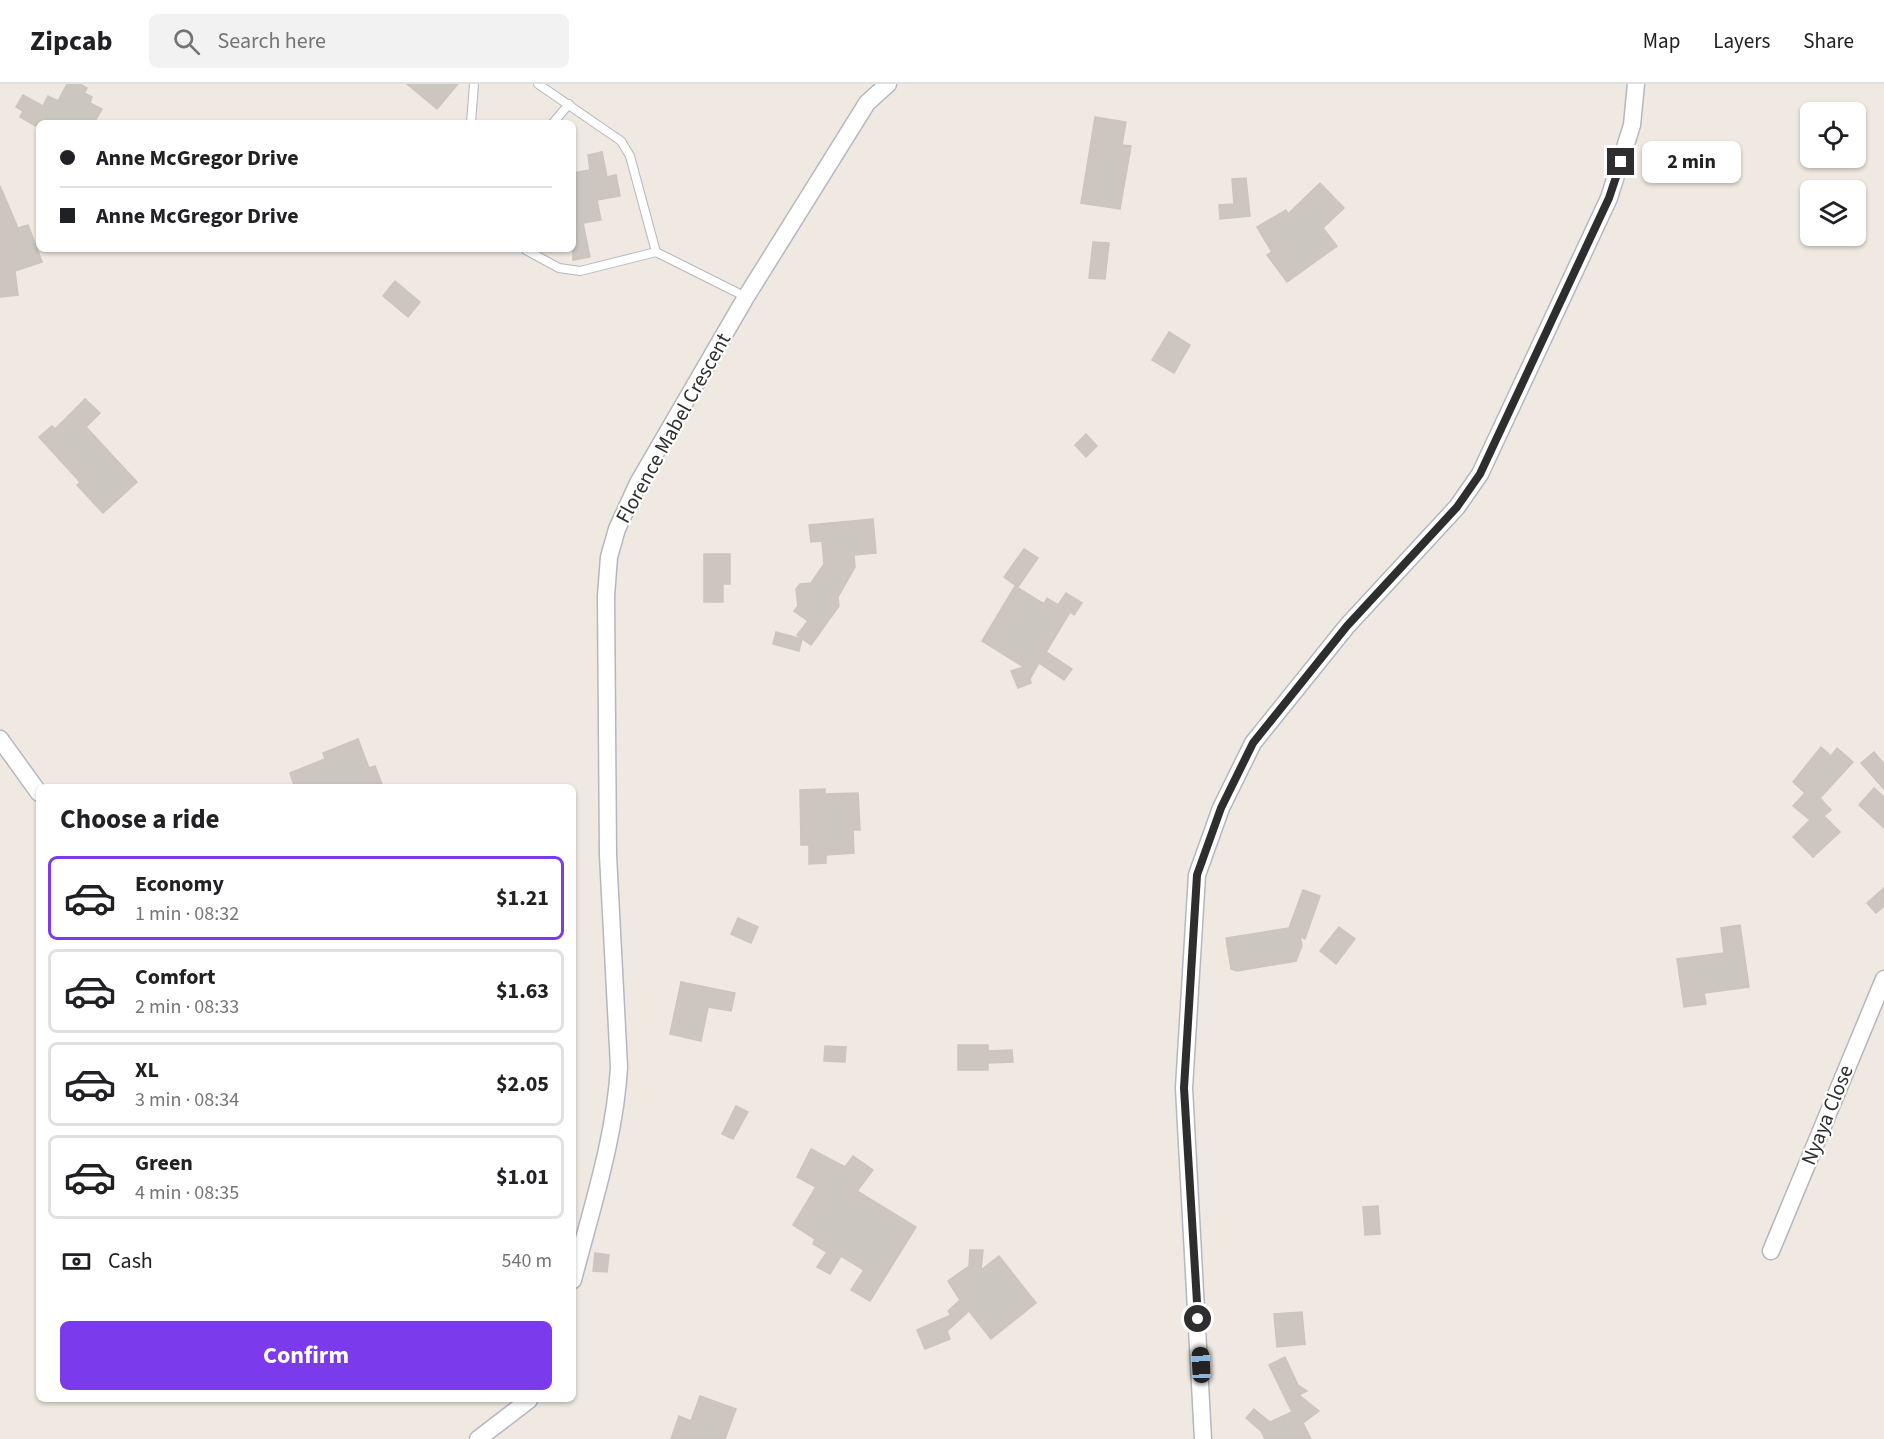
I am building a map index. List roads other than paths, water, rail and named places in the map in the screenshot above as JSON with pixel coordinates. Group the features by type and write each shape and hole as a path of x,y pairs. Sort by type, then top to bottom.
{"street":[{"name":"Florence Mabel Crescent","path":"576,1268 617,1102 619,1067 608,855 606,596 609,557 617,529 638,483 746,297 867,103 888,84"},
{"path":"1203,1439 1184,1088 1197,875 1221,808 1253,743 1347,626 1457,507 1480,474 1609,198 1632,125 1636,84"},
{"path":"0,739 36,789"},
{"name":"Nyaya Close","path":"1771,1251 1884,979"},
{"path":"478,1439 526,1402"}],"lane":[{"path":"471,120 474,84"},
{"path":"538,84 621,141 627,149 656,252"},
{"path":"555,120 568,104"},
{"path":"530,252 559,268 580,272 656,252 746,297"}]}
